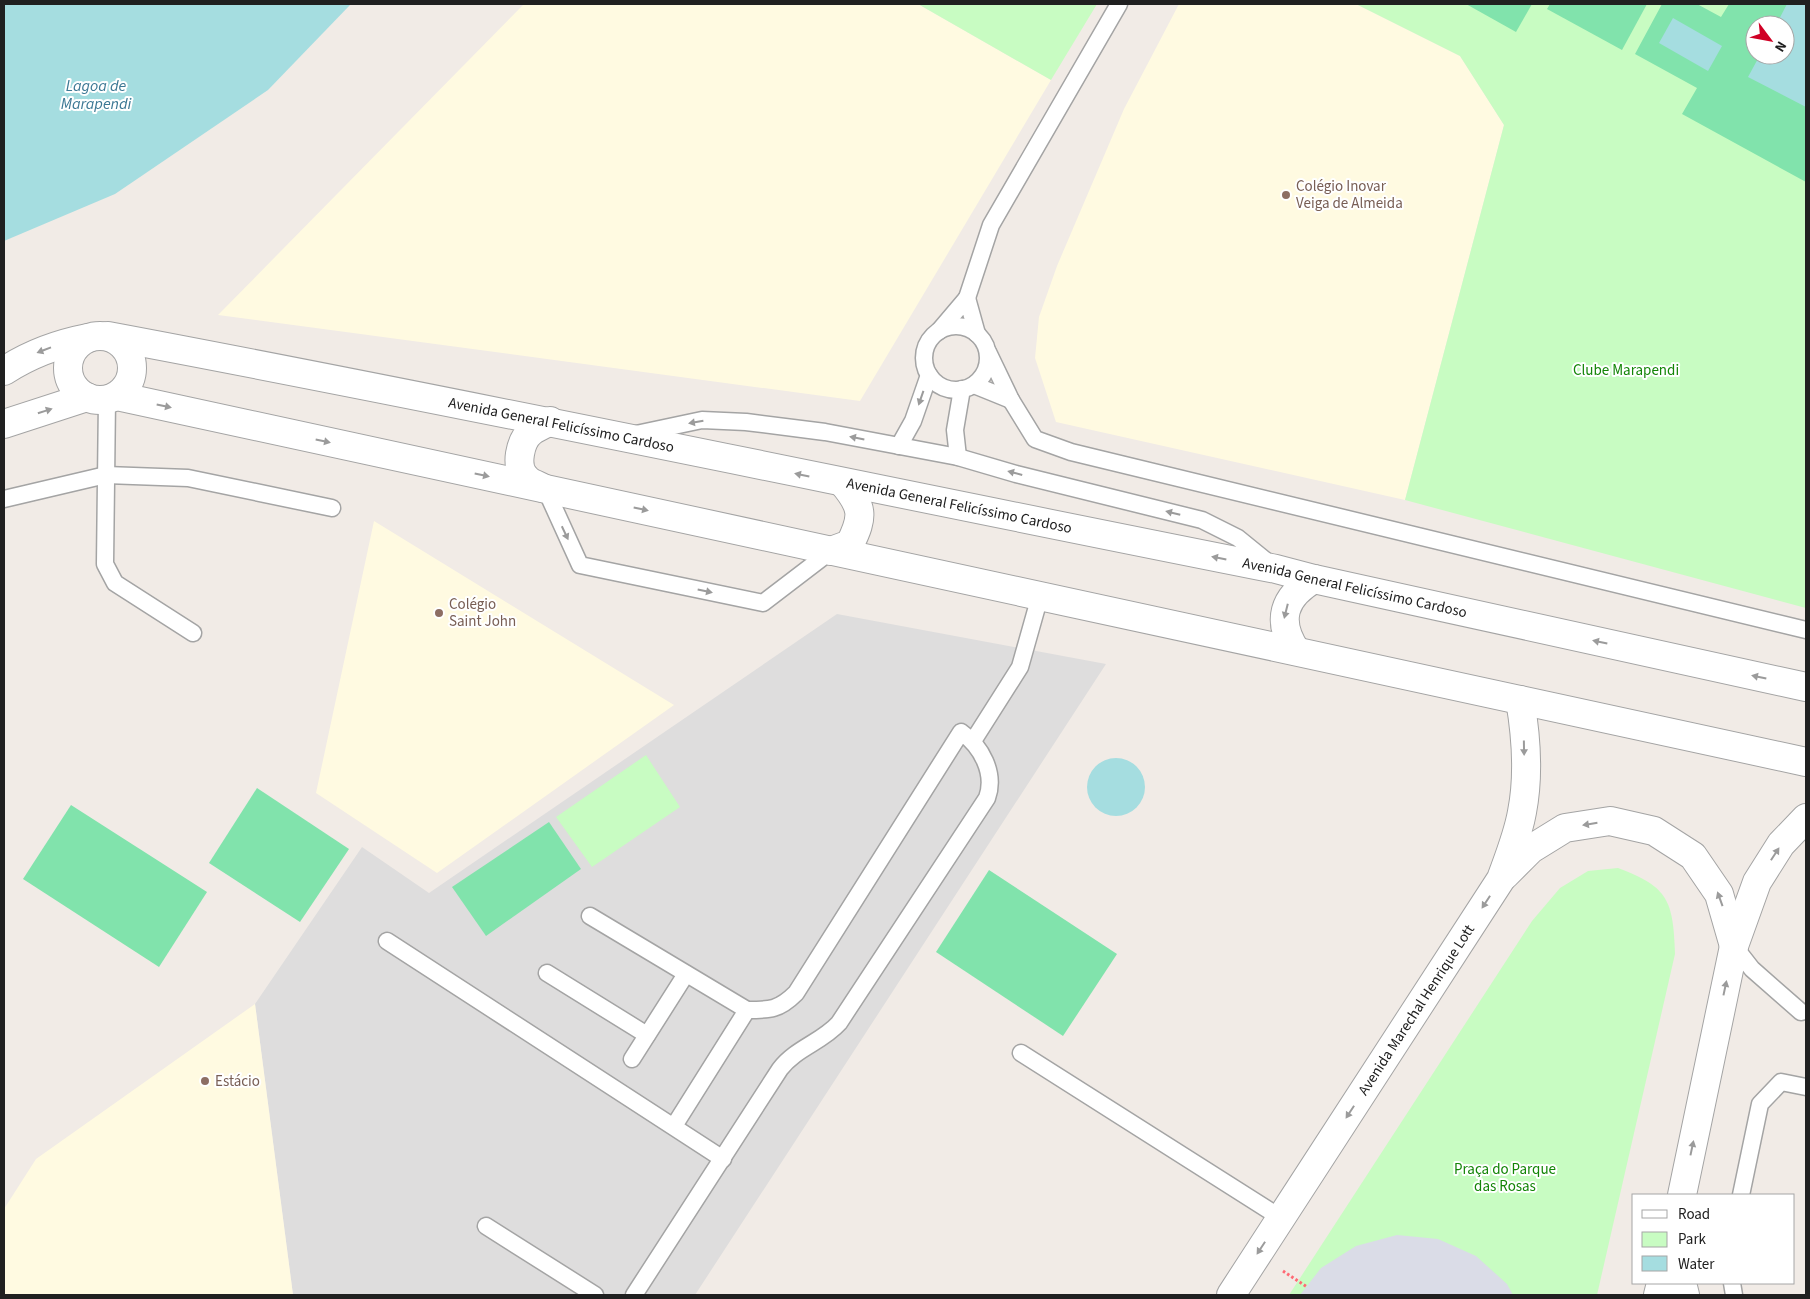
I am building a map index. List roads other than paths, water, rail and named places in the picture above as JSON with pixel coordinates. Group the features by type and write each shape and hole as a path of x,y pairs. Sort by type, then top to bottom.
{"street":[{"name":"Avenida General Felicíssimo Cardoso","path":"4,371 24,358 46,349 98,337 550,421 843,483 1276,569 1314,580 1806,687"},
{"path":"4,424 103,397 125,388 130,379 132,363 126,348 118,340 98,337 79,343 68,362 71,382 78,391 103,397 544,488 1806,762"},
{"path":"544,488 526,479 520,470 520,458 522,444 530,432 550,421"},
{"path":"832,550 850,544 860,524 858,501 843,483"},
{"path":"1296,651 1286,636 1284,619 1288,602 1299,588 1314,580"},
{"name":"Avenida Marechal Henrique Lott","path":"1231,1295 1501,879 1515,840 1522,811 1526,776 1525,726 1520,700"},
{"path":"1682,1194 1734,946 1757,882 1781,844 1806,818"},
{"path":"1501,879 1531,849 1565,828 1610,821 1654,831 1693,856 1719,894 1734,946"}],"lane":[{"path":"1011,400 968,387 946,389 936,384 929,375 924,356 926,346 967,298 991,225 1120,4"},
{"path":"967,298 977,334 988,351 1011,400 1035,439 1071,452 1806,630"},
{"path":"939,331 959,326 977,334"},
{"path":"958,457 956,430 968,387 985,373 988,351"},
{"path":"899,446 913,421 929,375"},
{"path":"103,397 106,475 105,564 115,582 193,633"},
{"path":"624,437 702,420 746,422 824,432 958,457 1016,474 1202,520 1238,538 1276,569"},
{"path":"4,499 106,475 188,478 332,508"},
{"path":"544,488 580,565 763,603 832,550"},
{"path":"973,741 1020,667 1040,596"},
{"path":"590,916 748,1010 776,1008 785,1004 796,993 961,732 973,741 991,779 987,798 839,1023 824,1037 788,1058 634,1295"},
{"path":"387,941 723,1159"},
{"path":"1734,946 1752,969 1802,1012"},
{"path":"547,973 647,1036"},
{"path":"632,1059 686,974"},
{"path":"674,1126 748,1010"},
{"path":"1022,1054 1281,1218"},
{"path":"1741,1194 1760,1104 1781,1082 1806,1088"},
{"path":"486,1226 595,1295"}],"water":[{"name":"Lagoa de Marapendi","path":"4,4 351,4 268,90 115,194 4,241"},
{"path":"1787,4 1806,4 1806,107 1748,77 1755,65 1795,65 1795,15 1781,15"},
{"path":"1673,18 1722,46 1708,71 1659,43"},
{"path":"1116,758 1132,763 1140,771 1145,787 1140,803 1132,811 1116,816 1100,811 1092,803 1087,787 1092,771 1100,763"}],"place":[{"name":"Colégio Inovar Veiga de Almeida","path":"1286,195"},
{"name":"Colégio Saint John","path":"439,613"},
{"name":"Estácio","path":"205,1081"}],"park label":[{"name":"Clube Marapendi","path":"1626,370"},
{"name":"Praça do Parque das Rosas","path":"1505,1178"}]}
